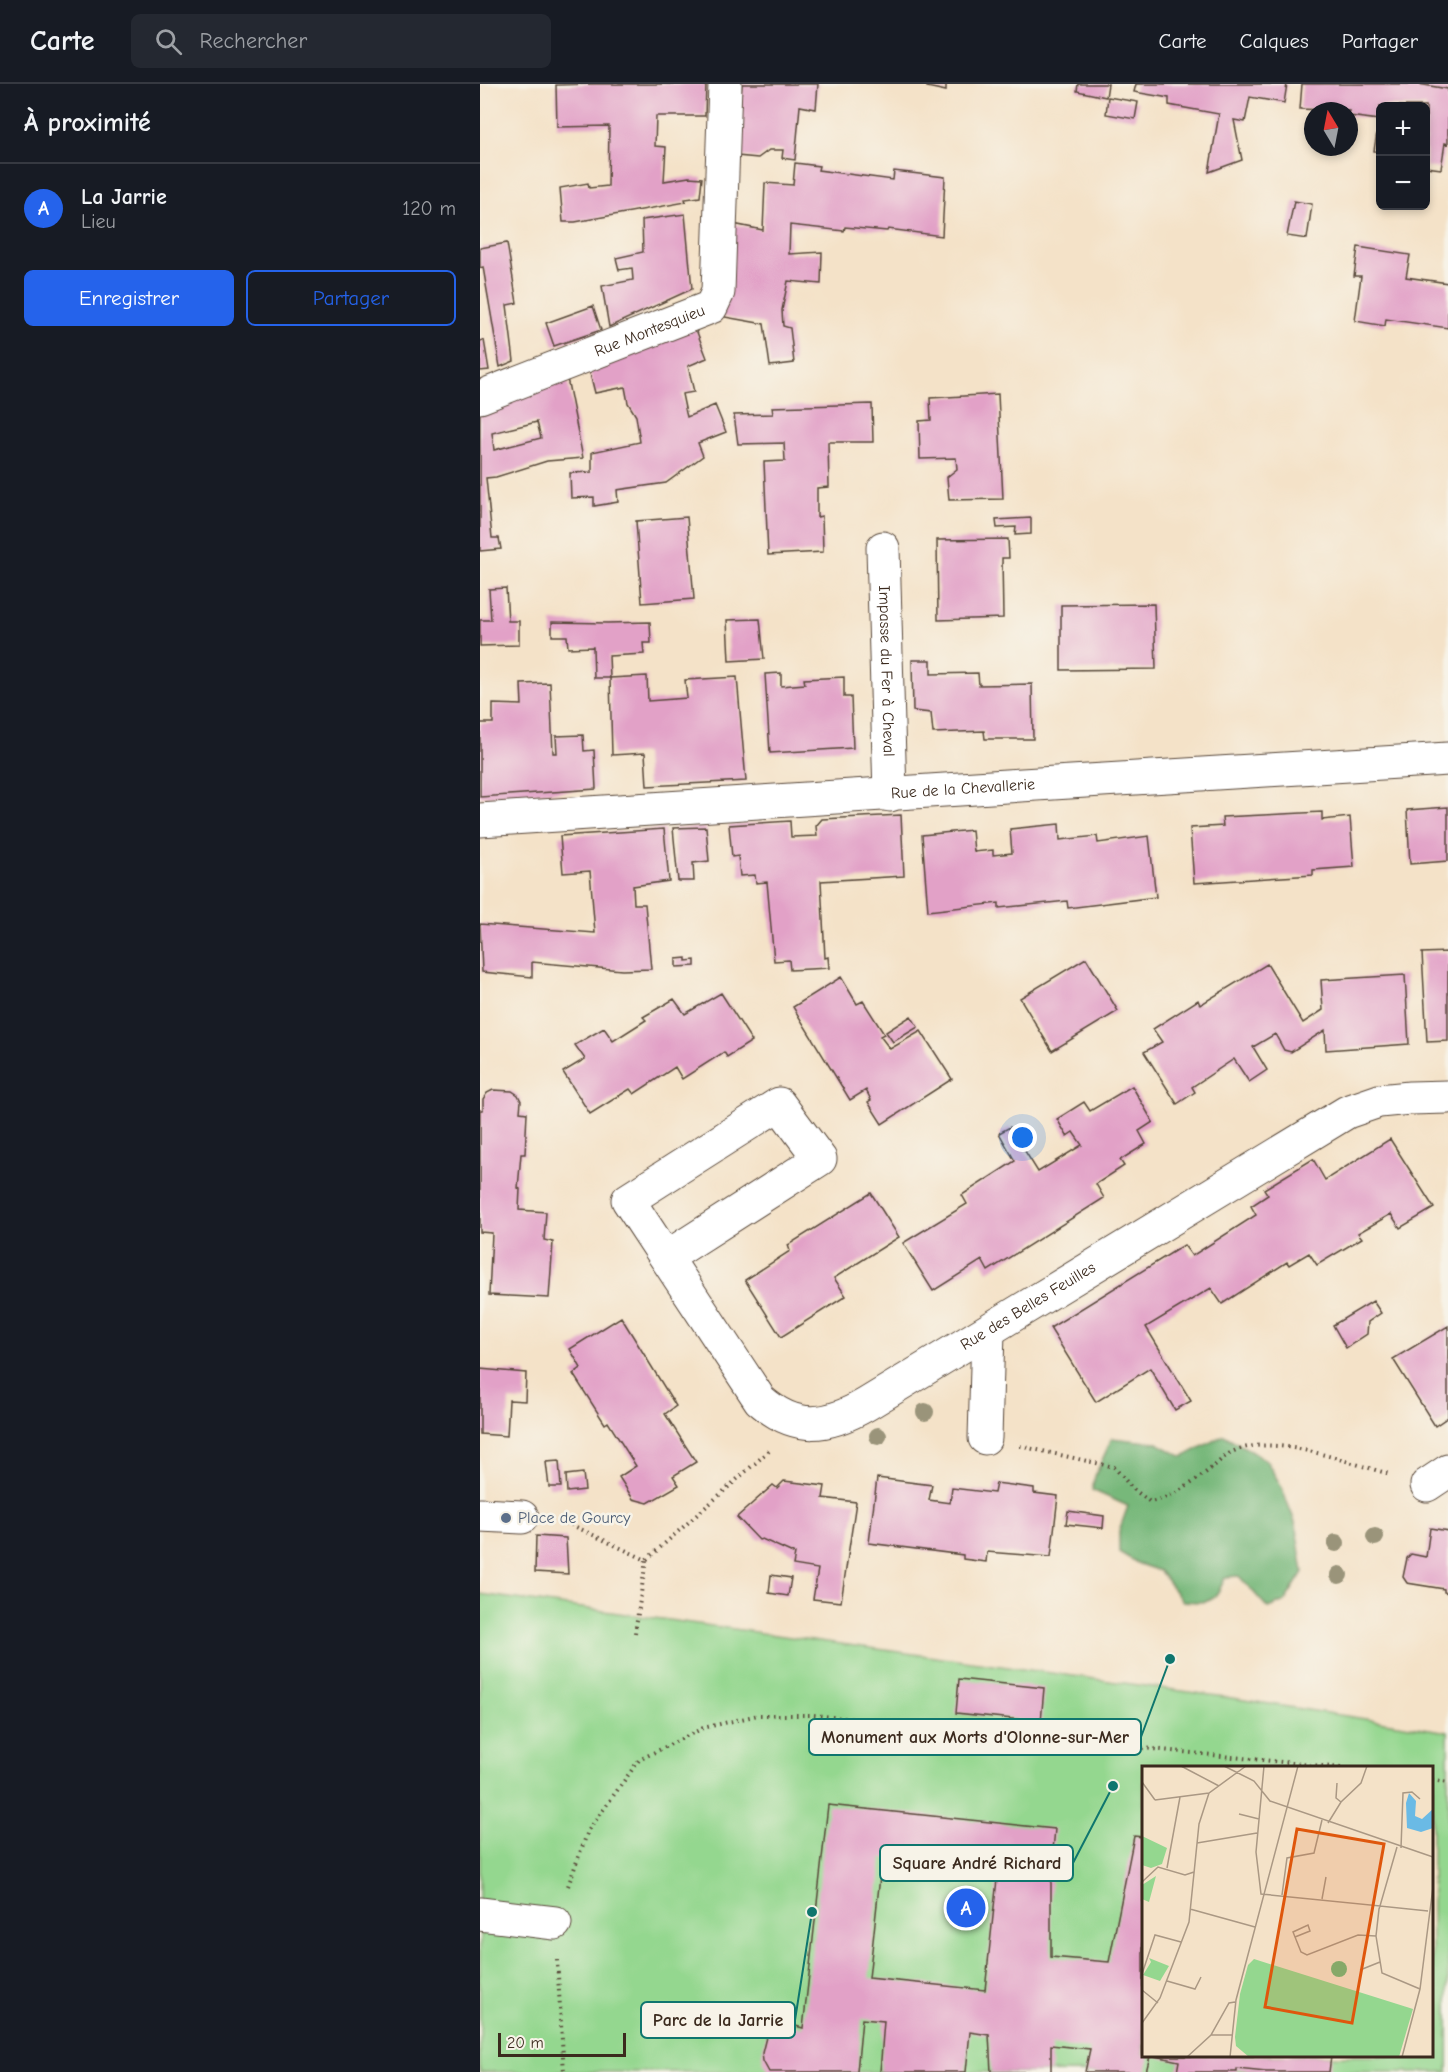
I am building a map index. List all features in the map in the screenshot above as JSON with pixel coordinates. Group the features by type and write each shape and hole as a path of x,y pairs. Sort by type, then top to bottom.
{"street":[{"name":"Rue Montesquieu","path":"480,397 711,307 718,292 725,84"},
{"name":"Impasse du Fer à Cheval","path":"883,548 890,795"},
{"name":"Rue de la Chevallerie","path":"480,820 890,795 1157,775 1448,759"},
{"name":"Rue des Belles Feuilles","path":"667,1257 820,1159 778,1104 628,1200 760,1400 774,1412 801,1422 826,1422 845,1417 1347,1112 1378,1101 1448,1097"},
{"path":"985,1438 988,1330"},
{"path":"480,1515 522,1516"},
{"path":"480,1914 555,1923"}],"path":[{"path":"635,1633 646,1560 801,1422"},
{"path":"985,1438 1114,1467 1132,1488 1150,1502 1167,1499 1190,1485 1232,1452 1261,1444 1295,1448 1437,1478"},
{"path":"522,1516 572,1525 646,1560"},
{"path":"564,2072 555,1923 588,1831 639,1760 704,1728 758,1715 813,1715 1332,1766"},
{"path":"1433,1780 1448,1783"}],"green space":[{"path":"1224,1435 1266,1460 1280,1484 1295,1522 1303,1572 1285,1601 1268,1608 1239,1576 1225,1577 1214,1598 1210,1600 1182,1601 1160,1571 1139,1564 1119,1552 1119,1531 1128,1506 1092,1490 1095,1476 1112,1438 1157,1443 1183,1457"},
{"path":"480,1594 1225,1697 1448,1732 1448,2072 480,2072"}],"building":[{"path":"706,84 705,116 656,116 655,146 666,147 664,181 689,177 702,178 700,197 685,199 686,202 575,222 563,222 560,188 588,183 589,188 608,186 609,126 557,127 556,85"},
{"path":"742,84 818,84 816,109 800,106 795,160 782,158 783,150 769,150 758,158 737,156"},
{"path":"928,84 946,84 946,91 927,87"},
{"path":"1078,84 1108,84 1106,97 1077,91"},
{"path":"1136,84 1287,84 1284,103 1250,97 1245,122 1234,120 1242,160 1209,172 1219,114 1169,105 1169,98 1134,92"},
{"path":"1302,84 1418,84 1448,89 1448,144 1445,143 1441,169 1430,168 1430,102 1376,102 1376,120 1358,117 1358,102 1304,102 1304,109 1300,109"},
{"path":"1108,97 1138,102 1135,119 1106,114"},
{"path":"795,163 819,166 818,170 893,180 894,171 945,177 942,236 888,229 887,231 845,227 844,231 790,225 789,254 822,252 821,284 788,281 782,310 783,326 790,328 794,363 770,366 764,324 719,316 733,224 763,230 765,183 793,185"},
{"path":"1294,201 1312,204 1307,239 1287,236"},
{"path":"685,214 692,289 609,327 602,286 633,280 632,268 619,270 616,258 643,252 642,220"},
{"path":"507,243 517,303 507,305 514,361 500,367 483,267 480,268 480,248"},
{"path":"1358,247 1410,255 1406,277 1448,283 1448,328 1386,319 1385,326 1355,321 1361,276 1354,276"},
{"path":"593,306 601,330 554,346 546,323"},
{"path":"695,327 707,358 688,366 694,392 682,394 687,417 715,405 726,432 698,443 703,456 666,483 617,490 618,502 594,506 594,497 571,498 570,473 592,472 592,452 640,442 636,416 628,403 625,387 595,393 589,369"},
{"path":"484,340 489,370 480,371 480,341"},
{"path":"567,378 583,458 547,461 486,478 492,538 499,538 501,549 480,551 480,411","holes":["537,422 541,438 494,450 492,433"]},
{"path":"998,394 1003,499 949,500 947,477 957,469 956,458 920,459 919,421 931,420 930,398"},
{"path":"872,404 873,442 828,442 829,487 817,488 817,517 822,516 823,552 768,555 764,462 785,461 784,443 738,444 734,415 773,414 772,407"},
{"path":"687,517 694,599 642,603 636,521"},
{"path":"1031,518 1031,534 1015,535 1016,527 997,528 996,520"},
{"path":"1008,539 1009,558 1002,558 1003,618 938,620 937,540"},
{"path":"506,588 508,621 519,621 519,645 480,646 480,620 491,620 489,589"},
{"path":"1154,604 1156,669 1061,670 1061,605"},
{"path":"760,619 764,659 729,661 727,620"},
{"path":"552,622 650,622 651,643 643,643 644,654 609,656 610,678 594,678 593,647 568,648 567,636 552,636"},
{"path":"912,660 931,660 931,674 978,673 979,685 1032,684 1033,739 985,739 984,731 933,733 931,713 913,711"},
{"path":"781,673 781,686 805,684 804,679 844,677 844,697 851,697 853,748 770,753 765,674"},
{"path":"647,676 648,701 687,698 685,680 737,677 746,781 647,786 645,753 612,755 610,678"},
{"path":"550,683 553,753 557,753 556,736 583,735 584,751 594,750 596,789 480,797 480,723 493,723 493,704 522,705 521,684"},
{"path":"1448,807 1448,861 1410,864 1407,810"},
{"path":"1322,812 1322,820 1350,817 1354,867 1313,870 1313,875 1194,883 1190,828 1223,826 1222,817"},
{"path":"901,815 904,876 821,881 825,958 828,957 829,968 790,970 789,960 774,961 767,882 756,883 755,875 740,876 738,856 732,857 729,825 790,821 791,837 817,836 816,826 822,819"},
{"path":"1059,824 1060,840 1097,836 1098,843 1149,836 1156,897 1068,908 1067,901 999,908 999,903 928,911 922,835 972,830 974,852 993,850 993,855 1012,853 1010,829"},
{"path":"706,827 709,861 693,863 694,881 678,881 673,828"},
{"path":"664,829 669,881 633,886 634,904 645,904 651,969 622,970 532,962 532,977 482,972 480,924 595,933 590,871 563,873 560,836"},
{"path":"1448,952 1448,1041 1427,1042 1422,953"},
{"path":"686,958 686,961 695,960 695,966 676,967 676,959"},
{"path":"1086,958 1118,1011 1052,1051 1020,998"},
{"path":"1267,964 1303,1023 1323,1010 1321,980 1405,975 1409,1044 1326,1050 1325,1030 1291,1052 1284,1050 1275,1034 1253,1047 1267,1070 1249,1082 1234,1059 1192,1087 1195,1092 1177,1104 1144,1052 1162,1042 1153,1029 1198,1000 1200,1005"},
{"path":"841,977 857,1004 863,1001 884,1034 880,1036 890,1049 921,1031 952,1079 882,1124 868,1102 871,1100 866,1090 850,1100 793,1007"},
{"path":"721,993 752,1041 727,1057 724,1052 682,1079 675,1067 634,1094 630,1089 590,1114 563,1072 585,1059 575,1045 604,1028 613,1041 646,1020 643,1017 674,999 685,1014"},
{"path":"911,1016 918,1027 893,1042 886,1032"},
{"path":"1132,1086 1153,1122 1139,1131 1146,1144 1120,1160 1124,1166 1096,1184 1104,1198 988,1271 982,1260 933,1291 903,1243 967,1204 962,1195 1015,1161 999,1133 1010,1127 1038,1172 1082,1145 1073,1132 1067,1136 1057,1119 1084,1102 1090,1111"},
{"path":"493,1090 512,1091 518,1095 521,1101 520,1112 527,1113 525,1154 521,1154 518,1188 520,1189 519,1210 546,1212 544,1240 553,1242 549,1298 489,1295 492,1233 480,1232 480,1110 483,1110 483,1099"},
{"path":"1390,1139 1434,1208 1400,1228 1391,1214 1358,1233 1362,1238 1317,1265 1309,1253 1289,1265 1287,1262 1222,1304 1211,1288 1146,1327 1191,1401 1175,1410 1150,1368 1096,1402 1050,1328 1184,1245 1192,1256 1256,1215 1251,1206 1268,1195 1264,1189 1313,1159 1325,1180"},
{"path":"871,1193 899,1237 834,1278 846,1296 781,1337 745,1280 790,1251 788,1245"},
{"path":"1373,1301 1381,1313 1368,1322 1367,1334 1346,1348 1333,1325"},
{"path":"621,1317 676,1406 665,1414 696,1462 673,1476 679,1485 648,1503 633,1499 619,1477 636,1466 608,1422 605,1424 573,1374 581,1368 570,1349"},
{"path":"1448,1326 1448,1417 1435,1426 1393,1359"},
{"path":"480,1369 526,1373 525,1401 509,1400 507,1436 480,1434"},
{"path":"559,1461 561,1487 549,1487 546,1462"},
{"path":"583,1473 585,1490 567,1492 566,1475"},
{"path":"877,1478 932,1485 929,1500 950,1503 952,1488 994,1493 996,1483 1034,1488 1034,1493 1058,1496 1051,1557 987,1552 986,1562 963,1559 963,1555 869,1543"},
{"path":"784,1481 825,1486 823,1498 856,1502 841,1602 813,1599 818,1569 793,1565 795,1554 762,1539 759,1540 737,1517 773,1485 777,1488"},
{"path":"1068,1511 1104,1516 1103,1528 1066,1524"},
{"path":"1430,1528 1448,1531 1448,1593 1444,1592 1444,1589 1407,1583 1403,1577 1407,1558 1411,1554 1426,1557"},
{"path":"536,1536 566,1538 568,1574 535,1572"},
{"path":"771,1575 791,1578 788,1596 769,1593"},
{"path":"959,1679 1044,1688 1041,1722 956,1713"},
{"path":"828,1805 1055,1829 1051,1871 1051,1957 1109,1962 1134,1836 1142,1837 1142,2057 1150,2057 1146,2072 1085,2072 1090,2049 1051,2045 1051,2072 991,2072 989,2035 970,2032 966,2072 880,2072 884,2021 862,2019 857,2072 769,2072 763,2061 762,2053 766,2037 776,2028 792,2025 803,2028","holes":["882,1858 998,1870 985,1990 869,1978"]},
{"path":"1159,2057 1331,2057 1329,2072 1266,2072 1237,2069 1237,2072 1177,2072 1179,2061"}],"place":[{"name":"Place de Gourcy","path":"506,1518"},
{"name":"Monument aux Morts d'Olonne-sur-Mer","path":"1170,1659"},
{"name":"Square André Richard","path":"1113,1786"},
{"name":"La Jarrie","path":"966,1908"},
{"name":"Parc de la Jarrie","path":"812,1912"}]}
